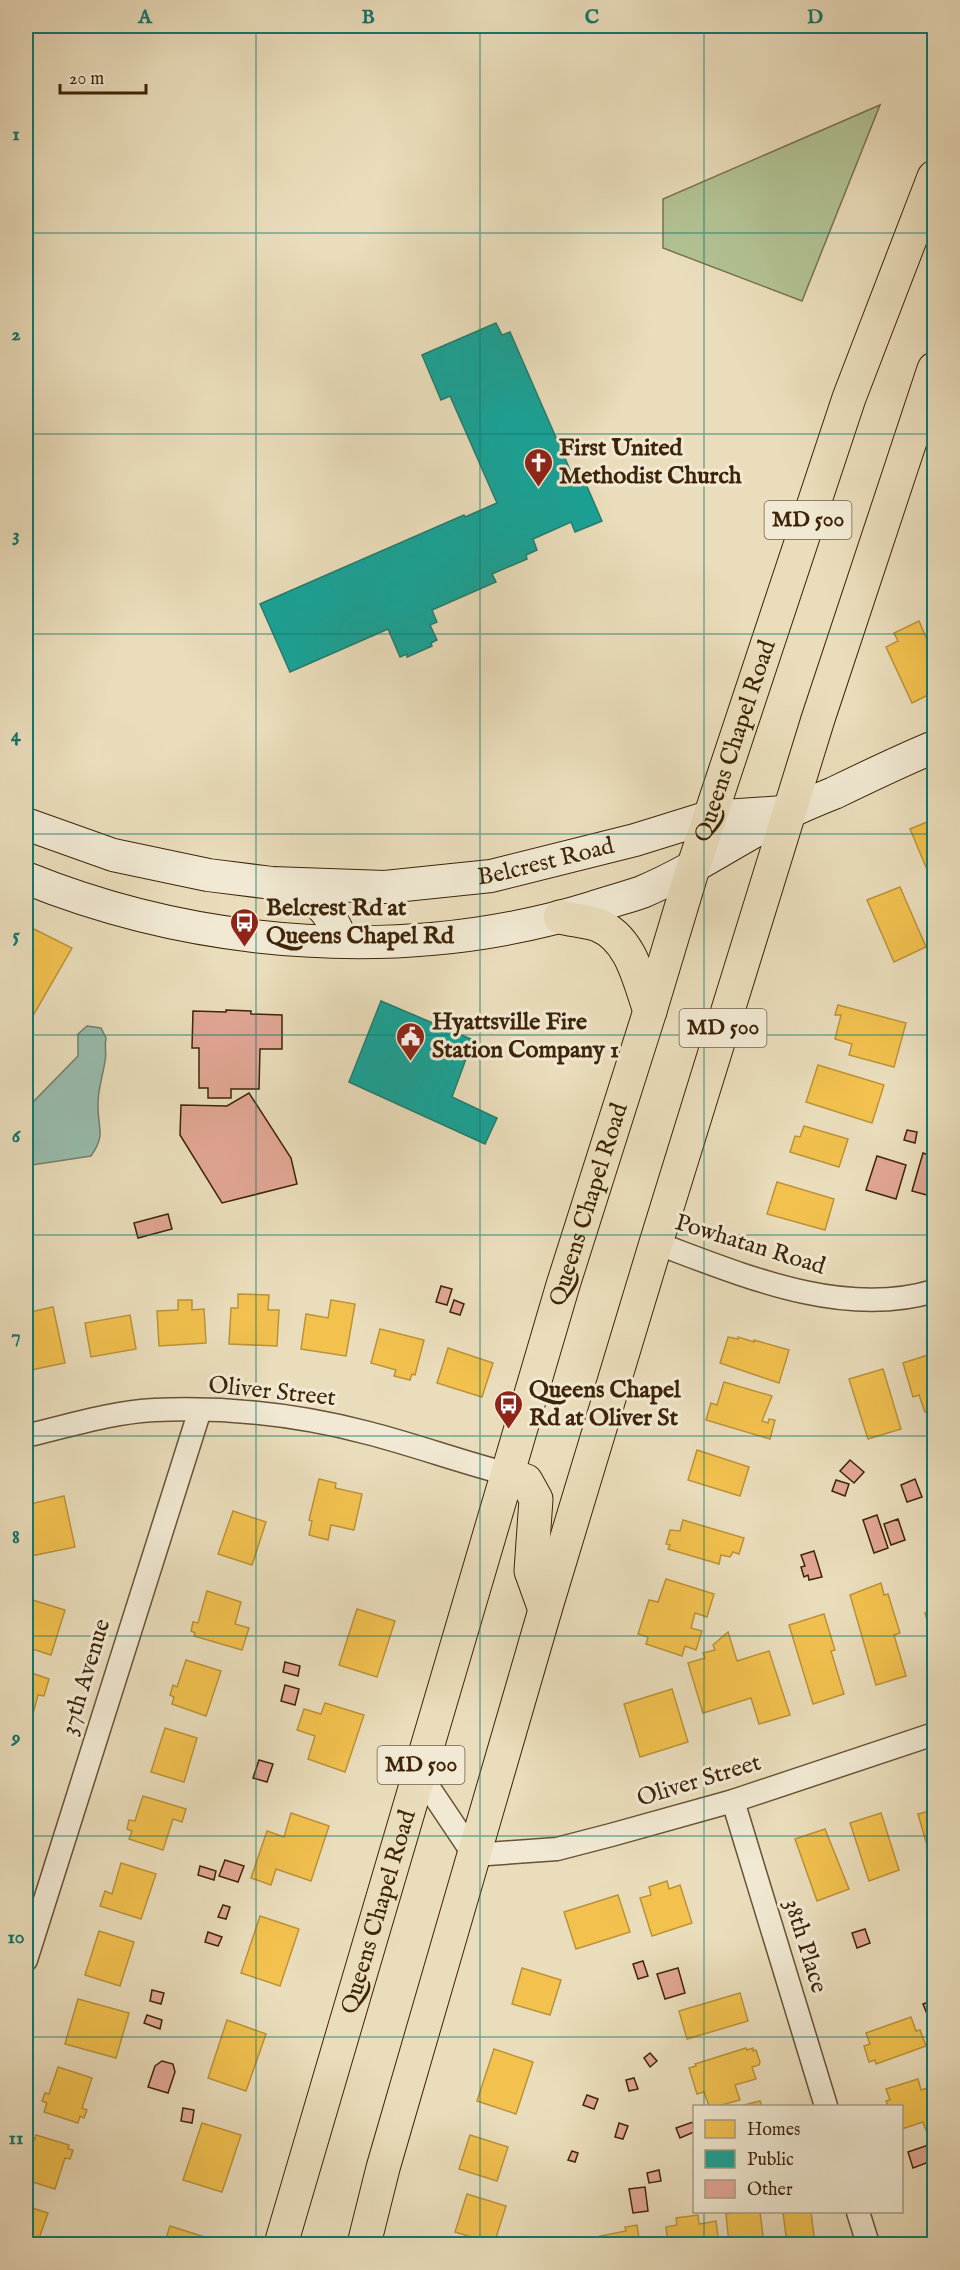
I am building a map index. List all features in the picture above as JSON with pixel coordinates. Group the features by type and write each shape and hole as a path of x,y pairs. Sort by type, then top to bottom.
{"main road":[{"name":"Queens Chapel Road","path":"281,2244 563,1285 693,868 849,398 934,177"},
{"name":"MD 500","path":"364,2244 383,2168 544,1610 822,708 934,369"},
{"path":"26,878 94,903 202,929 307,941 412,941 486,932 560,917 640,892 693,868 790,812 934,747"},
{"name":"Belcrest Road","path":"26,824 113,855 208,875 272,884 385,887 491,876 635,840 709,818 790,812"},
{"path":"272,884 305,895 322,906 330,914 342,941"},
{"path":"560,917 598,926 616,936 631,959 650,1011"},
{"path":"508,1474 526,1481 536,1499 531,1571 544,1610"}],"street":[{"name":"Powhatan Road","path":"656,1244 807,1294 835,1299 893,1300 934,1291"},
{"name":"Oliver Street","path":"26,1436 116,1415 154,1410 264,1414 324,1422 369,1433 467,1464 508,1474"},
{"name":"37th Avenue","path":"26,1960 200,1410"},
{"name":"Oliver Street","path":"474,1855 557,1849 733,1801 934,1734"},
{"path":"419,1773 474,1855"},
{"name":"38th Place","path":"733,1801 826,2105"},
{"path":"859,2213 868,2244"}],"green space":[{"path":"880,105 802,301 663,248 663,199"}],"shaded area":[{"path":"87,1026 101,1028 106,1038 106,1058 98,1101 100,1137 96,1149 91,1156 26,1166 26,1104 33,1102 78,1056 78,1034"}],"building: Homes":[{"path":"919,621 934,656 934,692 912,703 886,647 898,641 894,633"},
{"path":"934,819 934,886 910,829"},
{"path":"900,887 926,947 894,962 867,900"},
{"path":"26,925 72,948 26,1028"},
{"path":"838,1005 906,1023 894,1067 849,1055 852,1044 835,1039 841,1015 835,1015"},
{"path":"818,1065 884,1085 872,1123 806,1102"},
{"path":"804,1126 848,1139 839,1167 790,1152 795,1136 800,1137"},
{"path":"777,1182 834,1199 825,1230 767,1214"},
{"path":"238,1294 269,1295 268,1310 279,1310 277,1346 229,1344 231,1308 238,1308"},
{"path":"178,1300 192,1300 192,1310 204,1309 206,1343 159,1346 157,1311 178,1310"},
{"path":"331,1300 355,1304 346,1356 301,1349 306,1314 328,1318"},
{"path":"53,1307 65,1363 26,1371 26,1334 30,1333 26,1313"},
{"path":"130,1315 136,1349 91,1357 85,1323"},
{"path":"380,1329 424,1340 415,1375 412,1374 410,1380 394,1376 396,1370 371,1363"},
{"path":"728,1337 738,1339 738,1337 754,1342 754,1340 789,1350 779,1383 720,1363"},
{"path":"448,1348 493,1363 482,1397 437,1383"},
{"path":"934,1353 934,1409 925,1412 919,1395 913,1397 903,1363"},
{"path":"883,1369 901,1429 868,1439 849,1379"},
{"path":"724,1382 772,1396 762,1421 768,1423 769,1419 775,1420 770,1439 706,1420 711,1403 717,1405"},
{"path":"697,1450 749,1467 740,1496 688,1480"},
{"path":"319,1479 336,1483 335,1488 362,1494 354,1530 331,1525 328,1540 309,1535 312,1521 309,1520"},
{"path":"64,1496 75,1547 31,1556 26,1533 26,1505"},
{"path":"233,1511 266,1522 252,1565 218,1554"},
{"path":"683,1520 744,1538 739,1554 733,1552 730,1557 721,1555 719,1564 668,1549 670,1545 666,1544 670,1530 680,1531"},
{"path":"666,1579 714,1594 707,1617 695,1613 691,1628 702,1631 696,1650 685,1646 682,1656 646,1644 648,1637 638,1634 649,1600 658,1602"},
{"path":"881,1583 884,1595 888,1594 900,1633 894,1635 906,1676 876,1685 850,1595"},
{"path":"207,1591 241,1602 235,1624 249,1628 242,1650 194,1636 195,1633 191,1631 193,1622 198,1623"},
{"path":"26,1598 65,1610 51,1655 26,1647"},
{"path":"357,1609 395,1621 377,1677 339,1665"},
{"path":"934,1609 934,1645 925,1613"},
{"path":"824,1614 835,1650 831,1651 844,1694 813,1704 789,1625"},
{"path":"728,1632 737,1661 769,1651 790,1715 759,1724 751,1698 703,1713 688,1663 705,1658 703,1653 715,1650 713,1645"},
{"path":"186,1660 221,1671 206,1716 172,1704 174,1697 170,1695 173,1685 177,1687"},
{"path":"26,1671 49,1679 44,1696 38,1695 31,1721 26,1719"},
{"path":"672,1689 688,1742 640,1757 624,1704"},
{"path":"325,1703 364,1715 345,1772 308,1759 315,1736 297,1730 304,1709 321,1714"},
{"path":"165,1728 197,1738 184,1782 151,1772"},
{"path":"143,1796 186,1809 182,1822 173,1819 163,1850 129,1839 132,1831 127,1829 129,1820 135,1821"},
{"path":"934,1806 934,1850 929,1852 918,1814 933,1810"},
{"path":"291,1813 329,1826 311,1881 276,1869 271,1885 251,1878 267,1831 284,1837"},
{"path":"881,1813 899,1870 869,1881 850,1823"},
{"path":"825,1829 849,1889 817,1901 795,1839"},
{"path":"121,1863 156,1874 141,1919 100,1906 105,1891 112,1894"},
{"path":"667,1881 669,1889 680,1885 692,1923 652,1936 640,1898 651,1895 649,1887"},
{"path":"618,1895 630,1932 576,1949 564,1912"},
{"path":"260,1916 299,1929 280,1986 241,1973"},
{"path":"99,1931 134,1942 120,1986 85,1975"},
{"path":"522,1968 561,1980 550,2015 512,2004"},
{"path":"740,1993 748,2021 687,2039 679,2011"},
{"path":"78,1999 129,2013 116,2058 65,2044"},
{"path":"911,2017 916,2031 920,2030 926,2046 876,2064 875,2060 869,2062 864,2046 870,2044 866,2033"},
{"path":"227,2020 266,2034 246,2091 208,2078"},
{"path":"746,2048 756,2050 760,2062 759,2065 752,2067 756,2079 735,2085 740,2100 722,2105 709,2105 704,2092 697,2094 689,2068 696,2066 695,2064"},
{"path":"494,2049 533,2062 516,2114 477,2101"},
{"path":"58,2067 92,2078 82,2108 87,2110 84,2118 80,2116 78,2123 44,2112 47,2103 42,2101 45,2093 49,2094"},
{"path":"918,2079 921,2090 934,2086 934,2130 927,2133 923,2122 903,2129 903,2105 888,2105 886,2101 890,2100 886,2089"},
{"path":"760,2101 762,2105 744,2105"},
{"path":"202,2123 241,2135 222,2192 183,2180"},
{"path":"36,2135 69,2145 68,2149 73,2150 70,2159 65,2158 55,2189 26,2180 26,2163"},
{"path":"470,2135 508,2147 497,2181 459,2169"},
{"path":"467,2194 506,2206 494,2244 455,2232"},
{"path":"934,2196 934,2242 933,2242 927,2197"},
{"path":"26,2206 48,2213 37,2244 26,2244"},
{"path":"760,2213 764,2244 729,2244 726,2214"},
{"path":"783,2213 811,2213 815,2244 787,2244"},
{"path":"698,2215 699,2224 716,2221 719,2244 668,2244 666,2227 677,2225 676,2218"},
{"path":"637,2225 640,2244 601,2244 600,2236 626,2231 625,2227"},
{"path":"170,2226 208,2238 206,2244 164,2244"}],"building: Public":[{"name":"First United Methodist Church","path":"496,323 502,335 510,332 571,472 579,468 602,521 575,532 571,522 533,539 537,550 526,555 527,559 492,574 496,582 432,610 437,622 430,625 437,640 431,643 432,646 407,657 407,654 400,657 388,629 290,672 260,604 464,515 465,517 497,503 450,396 441,400 422,355"},
{"name":"Hyattsville Fire Station Company 1","path":"381,1001 473,1040 452,1097 497,1118 485,1144 349,1082"}],"building: Other":[{"path":"226,1010 282,1015 282,1049 260,1049 259,1089 231,1089 231,1098 208,1098 208,1088 199,1088 199,1048 192,1048 193,1011 226,1012"},
{"path":"249,1093 291,1158 297,1184 222,1203 180,1135 181,1105 227,1106"},
{"path":"907,1130 917,1132 915,1143 904,1140"},
{"path":"923,1153 934,1157 934,1170 927,1195 912,1191"},
{"path":"877,1156 906,1165 896,1199 866,1190"},
{"path":"168,1214 172,1229 138,1238 134,1223"},
{"path":"441,1286 452,1289 447,1305 436,1302"},
{"path":"454,1300 464,1304 460,1315 450,1312"},
{"path":"850,1460 864,1472 854,1483 840,1471"},
{"path":"915,1479 922,1497 907,1502 901,1485"},
{"path":"836,1480 849,1484 845,1496 832,1491"},
{"path":"877,1515 888,1548 874,1553 863,1520"},
{"path":"898,1519 905,1540 891,1545 884,1524"},
{"path":"814,1551 822,1577 809,1580 808,1575 804,1577 801,1567 805,1566 801,1555"},
{"path":"285,1662 300,1666 298,1676 283,1672"},
{"path":"285,1685 299,1689 295,1705 281,1701"},
{"path":"259,1760 273,1764 267,1782 253,1778"},
{"path":"225,1860 244,1866 238,1882 219,1876"},
{"path":"200,1866 216,1871 214,1880 198,1875"},
{"path":"223,1905 230,1907 226,1919 218,1917"},
{"path":"865,1929 870,1943 857,1948 852,1933"},
{"path":"208,1932 222,1937 218,1946 205,1942"},
{"path":"643,1961 648,1976 638,1979 633,1964"},
{"path":"678,1968 685,1993 665,1999 657,1974"},
{"path":"152,1990 164,1993 161,2004 150,2001"},
{"path":"934,2000 934,2017 929,2019 923,2004"},
{"path":"147,2015 162,2020 160,2029 144,2023"},
{"path":"650,2053 657,2061 650,2067 644,2058"},
{"path":"162,2061 173,2064 175,2072 168,2093 148,2087 155,2066"},
{"path":"634,2078 638,2089 629,2091 626,2080"},
{"path":"587,2095 598,2099 594,2109 583,2105"},
{"path":"183,2108 194,2110 192,2123 181,2121"},
{"path":"693,2122 693,2132 680,2138 676,2128"},
{"path":"619,2123 628,2126 623,2139 615,2137"},
{"path":"934,2143 934,2160 913,2168 908,2152"},
{"path":"572,2151 578,2153 575,2162 568,2160"},
{"path":"659,2170 661,2181 649,2183 647,2173"},
{"path":"645,2187 648,2211 633,2213 629,2189"}],"place":[{"name":"First United Methodist Church","path":"538,488"},
{"name":"Belcrest Rd at Queens Chapel Rd","path":"245,948"},
{"name":"Hyattsville Fire Station Company 1","path":"411,1062"},
{"name":"Queens Chapel Rd at Oliver St","path":"508,1430"}]}
